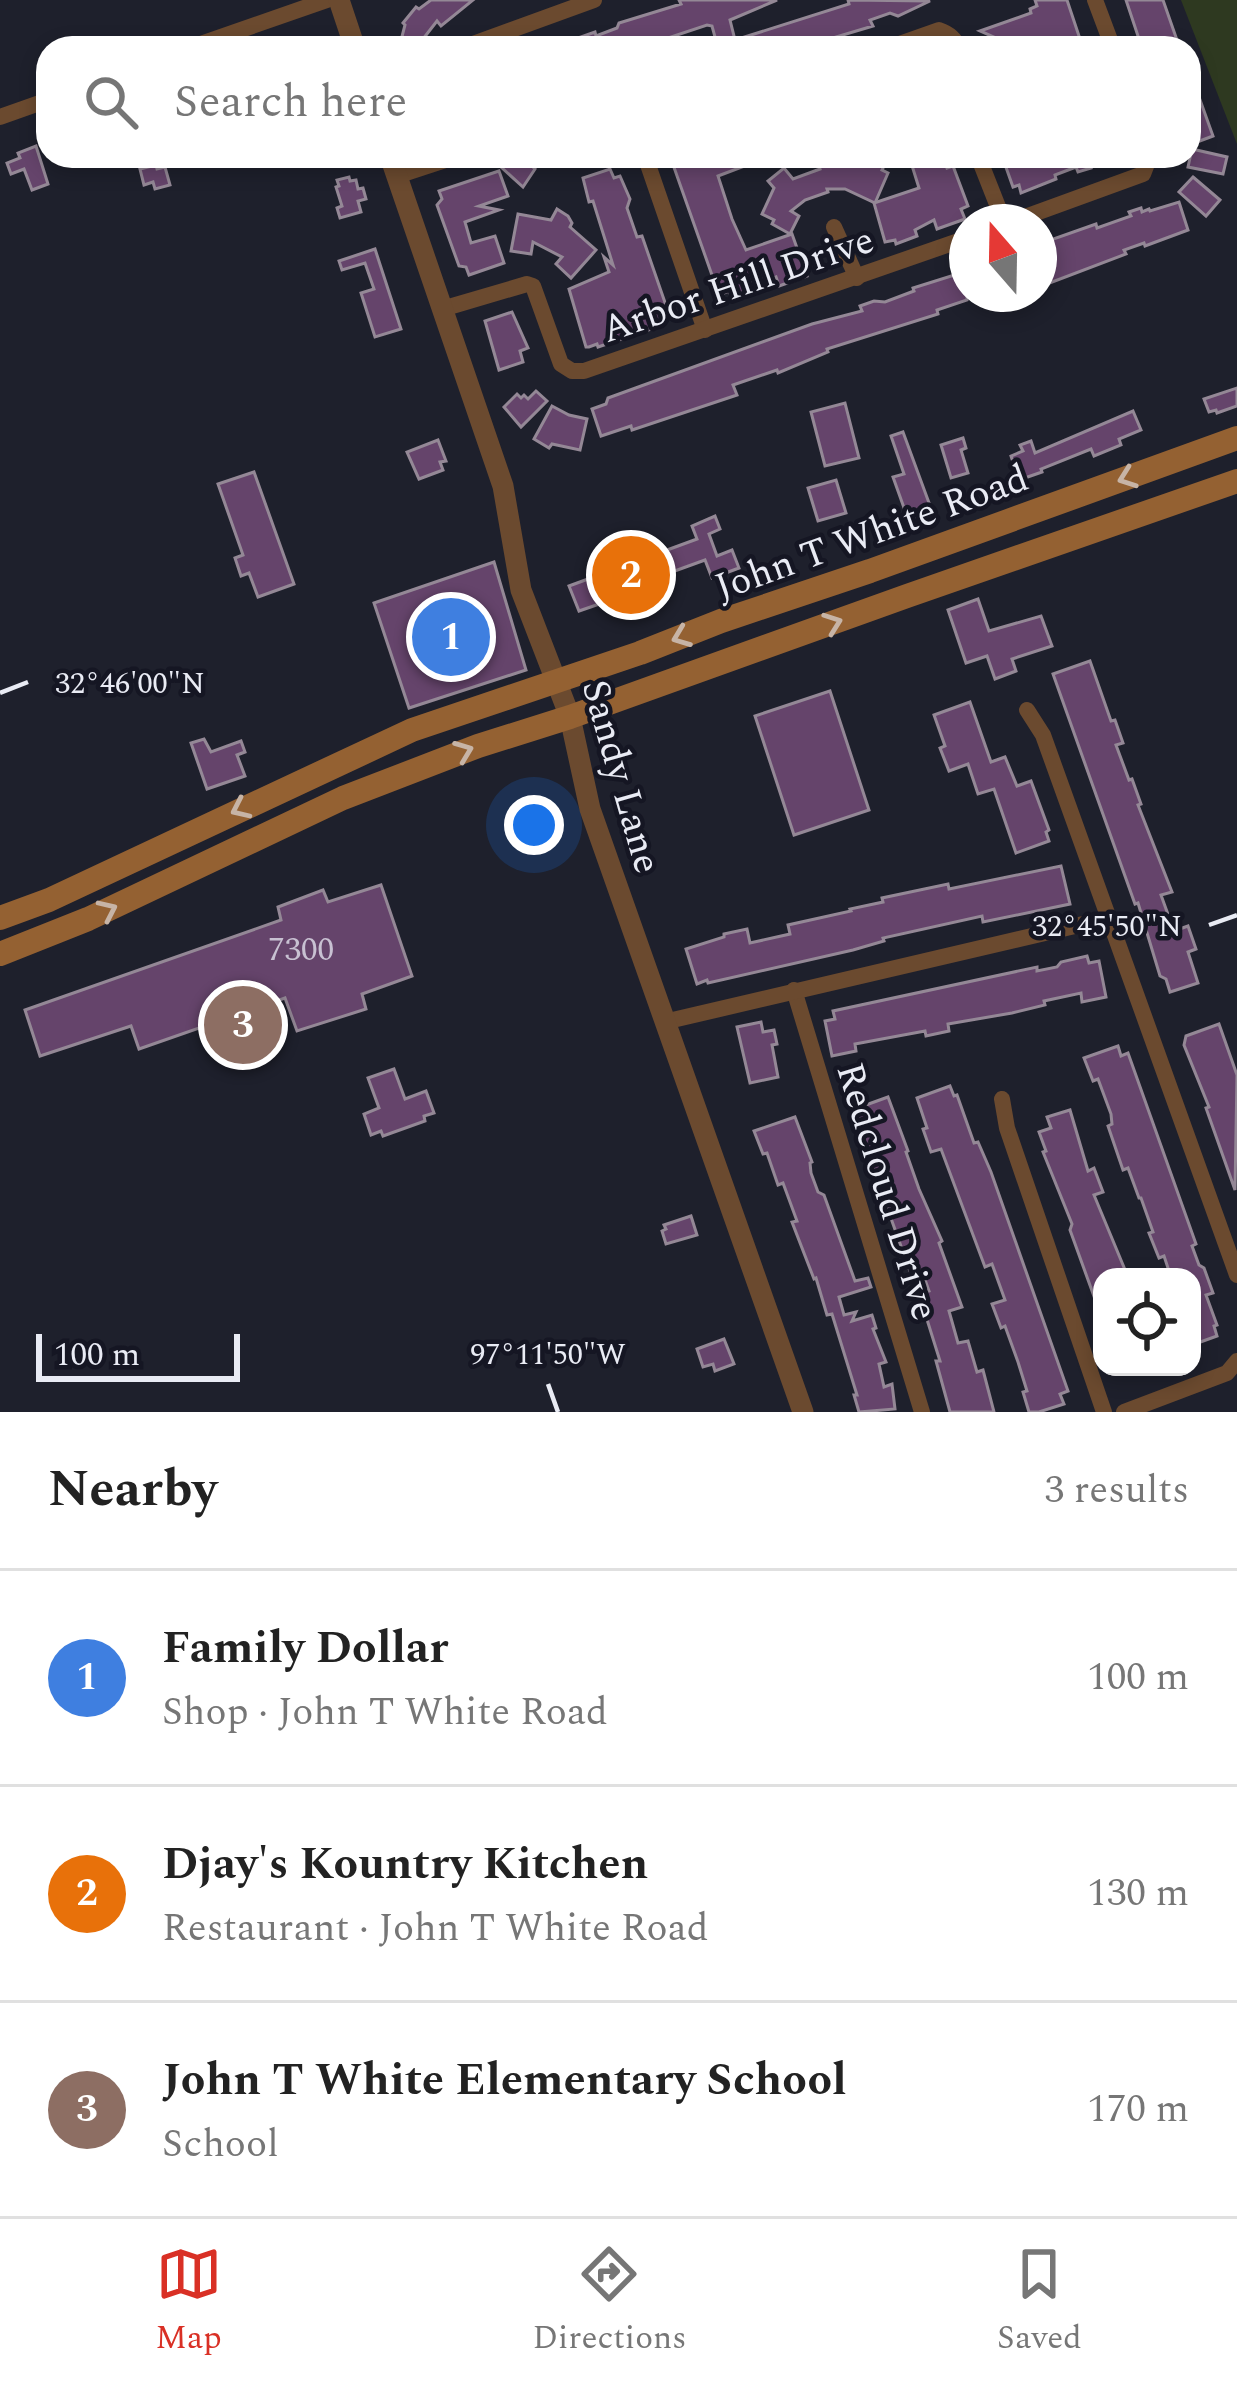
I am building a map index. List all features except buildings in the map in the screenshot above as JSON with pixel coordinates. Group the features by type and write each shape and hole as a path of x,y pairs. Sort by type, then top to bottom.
{"main road":[{"name":"John T White Road","path":"0,918 50,900 412,730 1237,438"},
{"name":"John T White Road","path":"0,954 88,919 343,798 478,746 1237,482"},
{"path":"287,787 299,818"}],"street":[{"path":"224,36 328,0"},
{"path":"339,0 351,36"},
{"path":"495,36 594,0"},
{"path":"1095,0 1108,36"},
{"path":"922,36 939,30 950,36"},
{"path":"0,117 36,104"},
{"name":"Sandy Lane","path":"394,168 503,486 521,590 570,717 590,809 803,1412"},
{"path":"649,168 705,330"},
{"path":"981,168 998,204"},
{"path":"1057,205 1143,174 1146,168"},
{"path":"834,227 857,278"},
{"name":"Arbor Hill Drive","path":"442,309 533,286 561,364 584,371 949,245"},
{"path":"1027,710 1043,735 1237,1275"},
{"path":"664,1022 1109,917"},
{"name":"Redcloud Drive","path":"794,990 922,1412"},
{"path":"1002,1100 1006,1128 1104,1412"},
{"path":"1124,1412 1227,1373 1237,1361"}],"green space":[{"path":"1181,0 1237,0 1237,144 1201,51 1201,36 1195,36"}],"place":[{"name":"Djay's Kountry Kitchen","path":"631,575"},
{"name":"Family Dollar","path":"451,637"},
{"name":"John T White Elementary School","path":"243,1025"}]}
